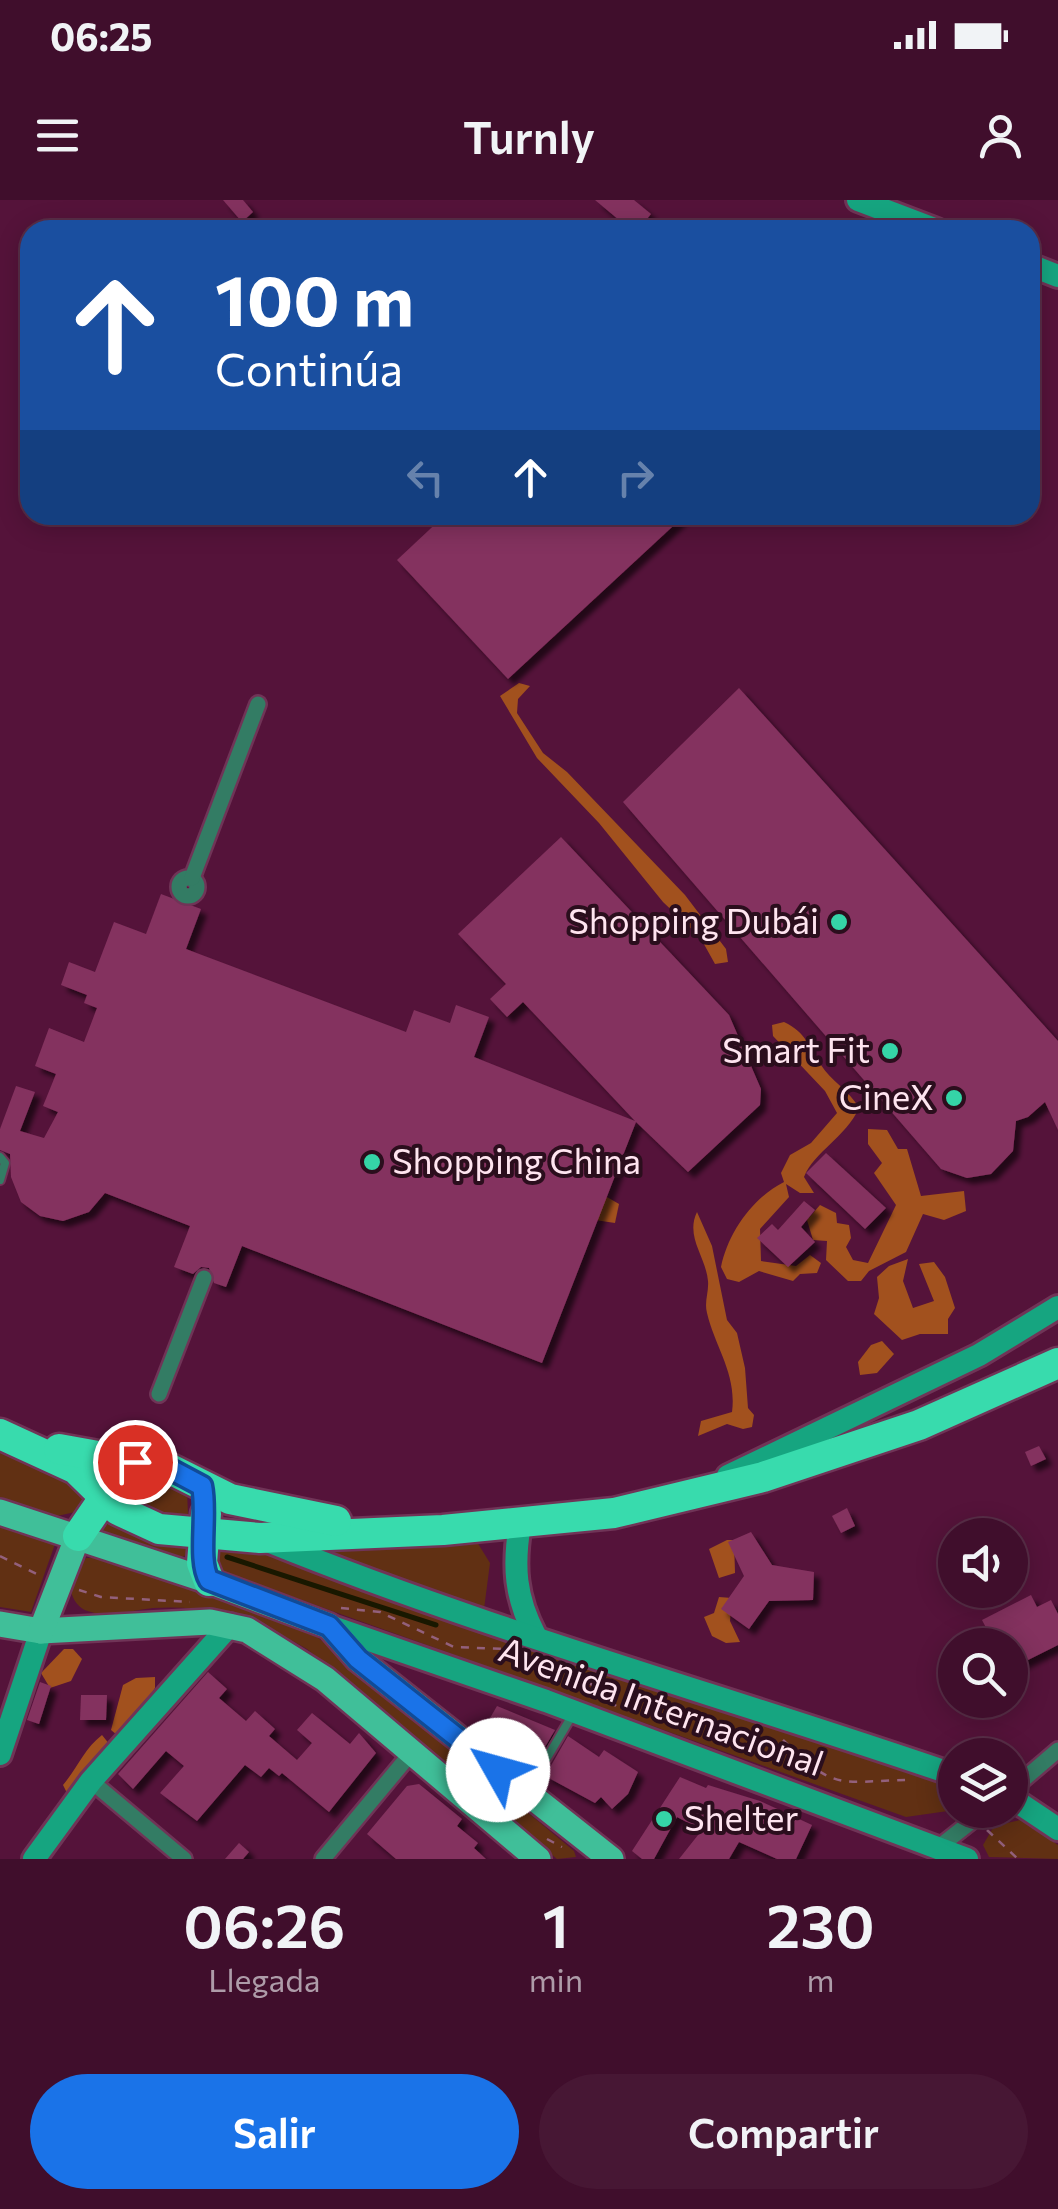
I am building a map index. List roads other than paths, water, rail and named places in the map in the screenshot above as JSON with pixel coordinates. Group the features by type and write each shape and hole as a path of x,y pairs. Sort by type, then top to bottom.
{"highway":[{"path":"13,1438 76,1469 135,1521 159,1530 260,1538 520,1524 682,1498 856,1448 994,1394 1058,1364"},
{"path":"13,1438 170,1469 255,1506 363,1522 388,1532"},
{"path":"78,1536 103,1496 135,1462"},
{"path":"199,1602 206,1534 202,1486"}],"main road":[{"path":"858,200 911,220"},
{"path":"682,1498 979,1355 1058,1307"},
{"path":"0,1512 78,1536 199,1602 230,1624 292,1654 538,1859"},
{"path":"520,1524 516,1582 527,1641"},
{"path":"0,1754 56,1587 78,1536"},
{"path":"260,1538 527,1641 596,1655 938,1769"},
{"path":"56,1587 64,1614 94,1631"},
{"path":"181,1674 191,1648 199,1602"},
{"path":"0,1624 41,1632 94,1631 199,1602 323,1624 358,1659 611,1859"},
{"path":"34,1859 90,1781 181,1674 230,1624"},
{"name":"Avenida Internacional","path":"323,1624 574,1712 968,1859"},
{"path":"1028,1807 1058,1829"}],"street":[{"path":"184,899 198,888 192,878 258,704"},
{"path":"159,1394 204,1278"},
{"path":"1028,1778 1058,1750"},
{"path":"324,1859 412,1752"},
{"path":"90,1781 184,1859"},
{"path":"939,1847 963,1828"}],"lane":[{"path":"0,1157 5,1167 0,1180"},
{"path":"526,1792 574,1712"}],"waterway":[{"path":"227,1557 436,1625"}],"place":[{"name":"Shopping Dubái","path":"839,922"},
{"name":"Smart Fit","path":"890,1051"},
{"name":"CineX","path":"954,1098"},
{"name":"Shopping China","path":"372,1162"},
{"name":"Shelter","path":"664,1819"}]}
